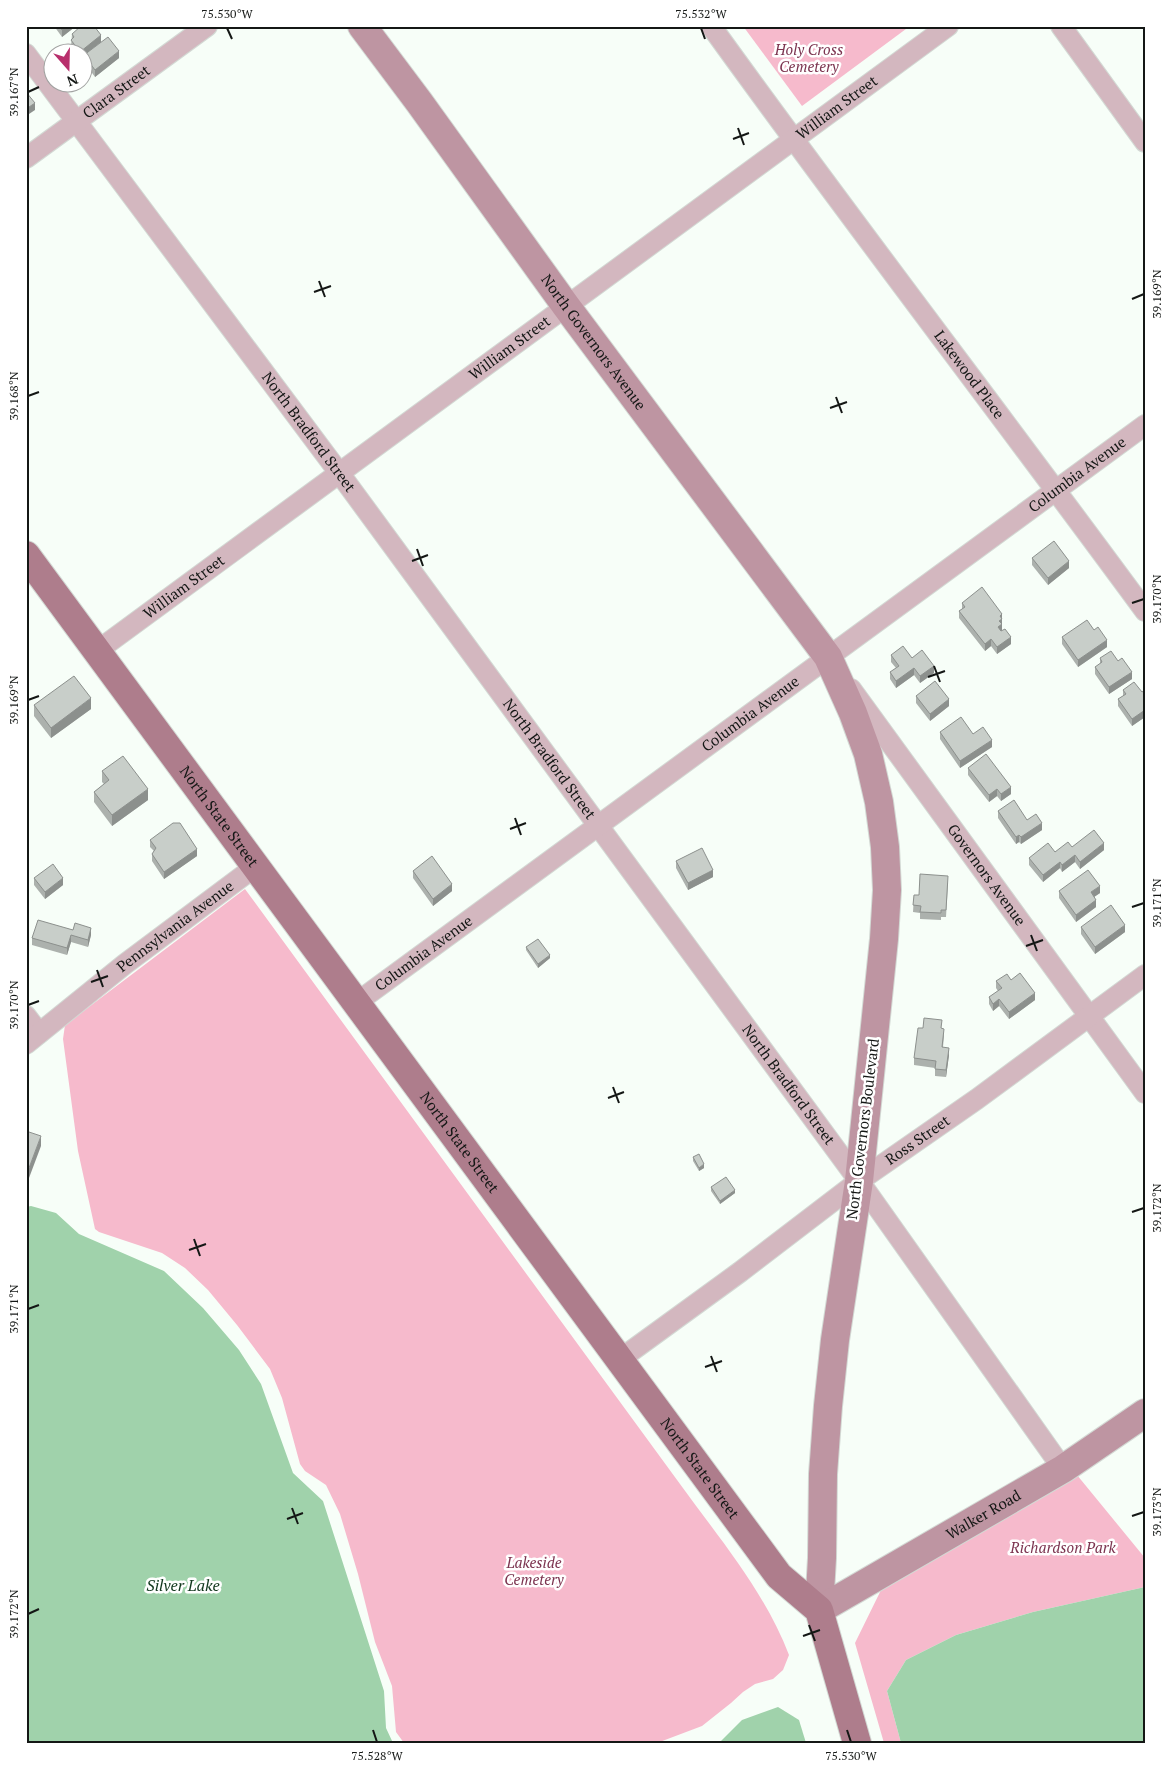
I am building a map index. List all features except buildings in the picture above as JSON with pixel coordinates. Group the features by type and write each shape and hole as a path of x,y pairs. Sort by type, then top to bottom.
{"main road":[{"name":"North Governors Avenue","path":"362,26 420,102 566,306 828,657"},
{"name":"North State Street","path":"26,555 778,1576 819,1610"},
{"name":"North Governors Boulevard","path":"819,1610 828,1406 859,1181 884,939 887,890 885,847 879,802 868,754 854,713 828,657"},
{"name":"Walker Road","path":"819,1610 1063,1469 1145,1413"},
{"path":"819,1610 857,1743"}],"street":[{"name":"Clara Street","path":"26,158 207,26"},
{"name":"Lakewood Place","path":"710,26 1145,611"},
{"name":"William Street","path":"97,652 948,26"},
{"path":"1061,26 1145,142"},
{"name":"North Bradford Street","path":"26,54 340,474 859,1181 1063,1469"},
{"name":"Columbia Avenue","path":"356,1003 1145,425"},
{"name":"Governors Avenue","path":"828,657 1145,1093"},
{"name":"Pennsylvania Avenue","path":"33,1039 125,964 256,866"},
{"name":"Ross Street","path":"618,1360 740,1272 859,1181 977,1099 1145,975"},
{"path":"26,1016 33,1039"}],"green space":[{"name":"Holy Cross Cemetery","path":"743,26 910,26 802,106"},
{"name":"Lakeside Cemetery","path":"245,889 725,1545 767,1609 789,1655 783,1670 773,1679 755,1684 743,1692 702,1726 657,1743 404,1743 396,1732 392,1686 375,1642 358,1574 340,1514 326,1485 305,1471 300,1464 282,1398 270,1369 208,1290 185,1268 162,1253 95,1229 78,1151 63,1039 65,1025"},
{"name":"Richardson Park","path":"1077,1475 1145,1558 1145,1587 1033,1612 956,1635 906,1660 887,1691 901,1743 884,1743 855,1643 882,1588"}],"water":[{"name":"Silver Lake","path":"31,1206 56,1213 79,1234 164,1271 203,1308 239,1350 261,1384 293,1473 323,1501 384,1691 386,1728 393,1743 26,1743 26,1207"},
{"path":"1145,1587 1145,1743 901,1743 887,1691 906,1660 956,1635 1033,1612"},
{"path":"778,1707 799,1720 806,1743 719,1743 742,1720"}]}
